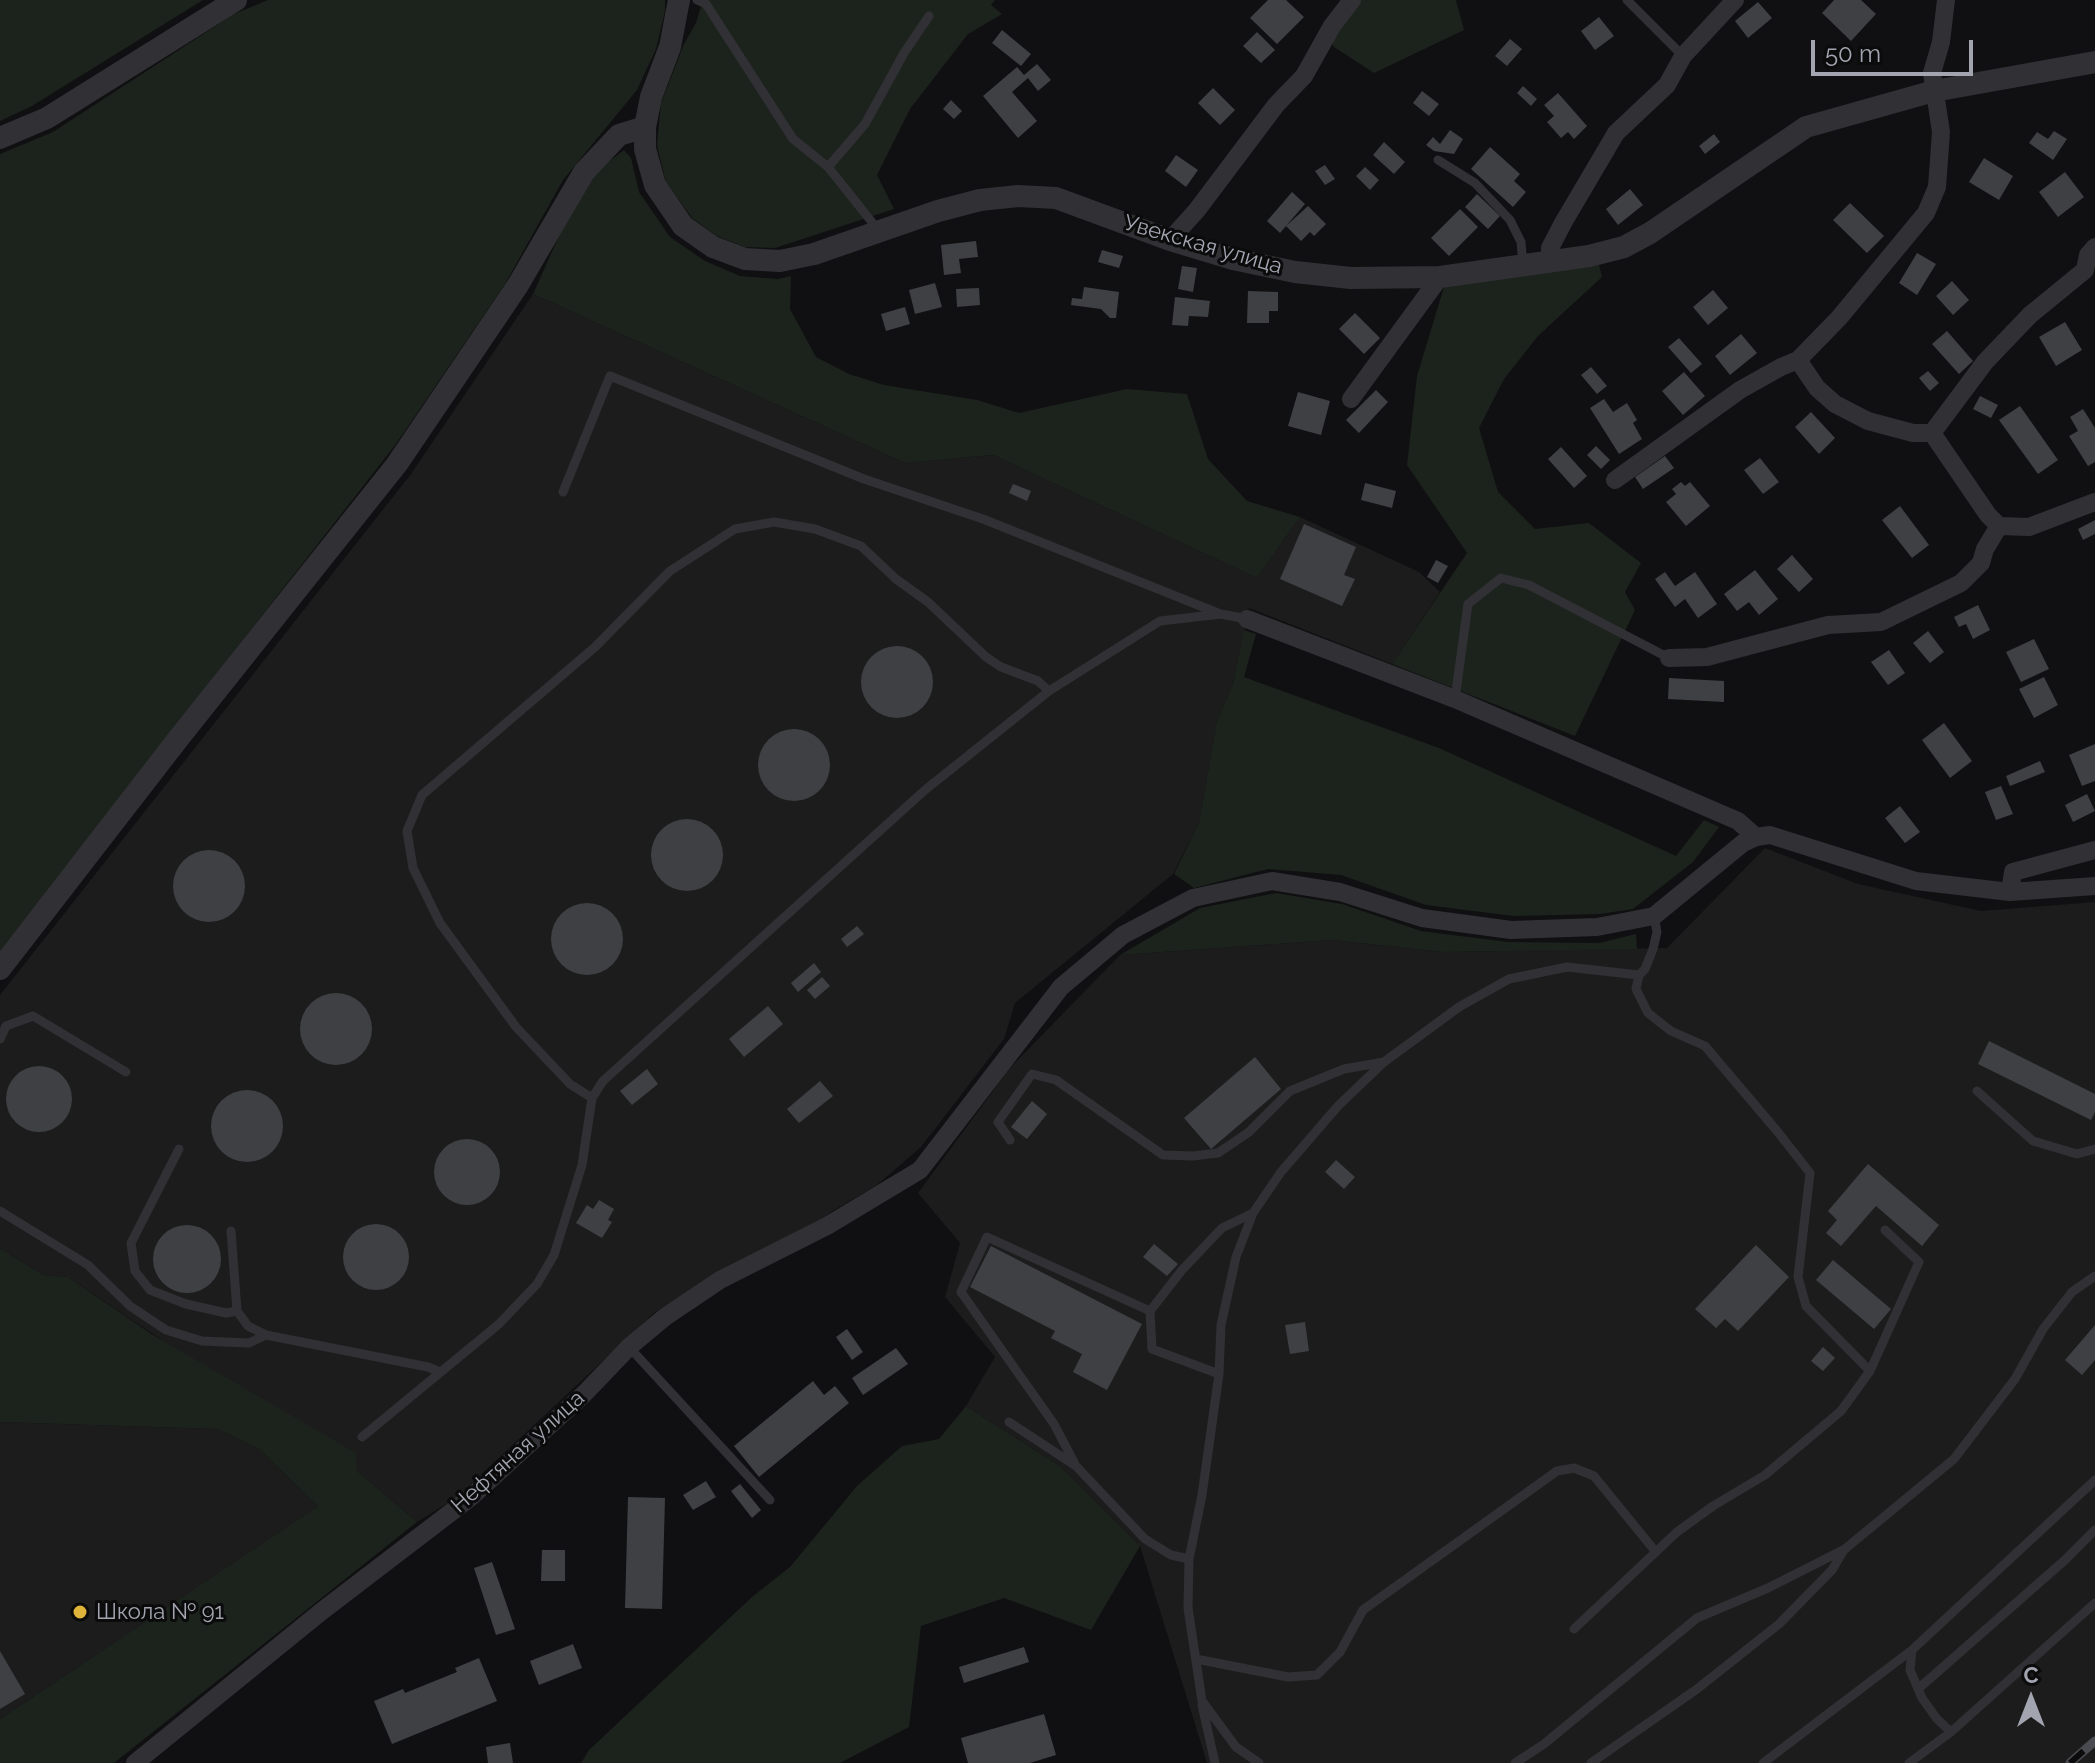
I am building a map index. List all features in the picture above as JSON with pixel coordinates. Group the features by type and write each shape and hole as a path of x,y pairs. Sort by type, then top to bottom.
{"street":[{"path":"0,138 47,118 236,0"},
{"path":"0,969 397,464 518,285 584,172 619,135 645,127 651,97 670,47 679,0"},
{"path":"1170,240 1197,210 1276,105 1304,76 1332,26 1352,0"},
{"path":"1550,262 1550,248 1616,133 1667,85 1683,56 1735,0"},
{"path":"1615,480 1740,390 1798,360 1839,318 1926,213 1937,187 1941,132 1932,73 1941,42 1946,0"},
{"name":"Увекская улица","path":"645,127 645,149 655,185 683,226 713,247 745,259 780,261 814,254 938,211 980,200 1018,196 1056,198 1170,240 1233,259 1295,272 1351,278 1440,277 1589,256 1624,247 1650,233 1806,127 1934,91 2095,62"},
{"path":"1932,433 1985,362 2030,315 2090,277 2088,255 2095,247"},
{"path":"1351,399 1440,277"},
{"path":"1798,360 1817,388 1835,404 1868,421 1913,433 1932,433"},
{"path":"1932,433 1988,515 1999,526 2029,527 2095,502"},
{"path":"1669,658 1707,657 1828,625 1881,622 1961,583 1981,563 1985,549 1999,526"},
{"path":"1247,619 1455,699 1738,821 1756,837"},
{"path":"1654,916 1743,843 1770,835 1916,881 2010,892 2095,886"},
{"path":"2010,892 2013,872 2095,850"},
{"name":"Нефтяная улица","path":"136,1763 322,1611 471,1497 584,1394 629,1347 665,1317 720,1280 827,1226 920,1170 1061,987 1123,935 1193,898 1272,881 1340,892 1422,918 1511,930 1597,927 1654,916"}],"lane":[{"path":"697,0 706,4 793,139 828,167 881,233"},
{"path":"1627,0 1683,56"},
{"path":"828,167 865,124 904,53 929,16"},
{"path":"1438,160 1475,183 1510,220 1521,242 1523,266"},
{"path":"563,492 610,376 864,479 983,519 1221,614 1247,619"},
{"path":"592,1098 570,1084 516,1027 440,923 413,868 407,831 422,795 595,647 670,571 735,529 774,522 815,529 861,546 896,579 928,602 986,657 1001,667 1038,681 1049,691"},
{"path":"1455,699 1468,604 1501,578 1529,585 1669,658"},
{"path":"362,1437 499,1324 537,1284 554,1255 582,1165 592,1098 603,1081 925,790 1049,691 1160,621 1221,614"},
{"path":"1654,916 1657,932 1653,949 1645,969 1639,975 1636,989 1648,1013 1671,1031 1705,1046 1810,1173 1798,1277 1806,1306 1870,1371"},
{"path":"1215,1763 1188,1608 1189,1559 1202,1495 1219,1374 1224,1311 1236,1257 1253,1213 1281,1172 1319,1128 1384,1062 1459,1007 1509,979 1567,967 1639,975"},
{"path":"0,1039 6,1026 33,1016 126,1072"},
{"path":"1010,1140 998,1122 1032,1074 1056,1080 1163,1155 1193,1156 1218,1153 1249,1132 1290,1091 1344,1069 1384,1062"},
{"path":"1977,1091 2033,1141 2077,1154 2095,1149"},
{"path":"179,1149 131,1243 135,1271 150,1290 186,1304 226,1313 237,1311"},
{"path":"0,1211 88,1265 130,1306 166,1330 202,1341 249,1343 266,1335"},
{"path":"1219,1374 1152,1349 1150,1311 1182,1270 1222,1228 1253,1213"},
{"path":"1574,1629 1655,1551 1713,1506 1776,1466 1841,1411 1870,1371 1919,1262 1885,1230"},
{"path":"231,1231 237,1311 248,1326 266,1335 440,1372"},
{"path":"1076,1466 1054,1424 961,1292 987,1237 1150,1311"},
{"path":"1515,1763 1544,1744 1697,1618 1768,1588 1845,1549 1954,1459 2015,1379 2043,1329 2072,1292 2095,1276"},
{"path":"629,1347 770,1500"},
{"path":"1009,1422 1076,1466 1145,1539 1171,1555 1189,1559"},
{"path":"1196,1659 1288,1677 1317,1675 1340,1652 1363,1610 1557,1471 1574,1468 1594,1476 1655,1551"},
{"path":"1763,1763 1912,1650 2095,1480"},
{"path":"1918,1689 2095,1530"},
{"path":"1591,1763 1697,1689 1779,1624 1832,1570 1845,1549"},
{"path":"1909,1763 1951,1732 2095,1603"},
{"path":"1912,1650 1910,1670 1918,1689 1937,1719 1951,1732"},
{"path":"1202,1701 1236,1747 1259,1763"}],"shaded area":[{"path":"0,0 203,0 32,106 0,121"},
{"path":"268,0 665,0 665,11 656,49 637,90 563,180 505,284 396,444 0,951 0,154 53,132 234,14"},
{"path":"703,0 995,0 991,5 1002,14 968,34 910,109 877,175 894,209 775,248 745,247 717,236 692,218 666,182 657,146 661,103"},
{"path":"1342,0 1456,0 1464,30 1374,73 1334,47 1323,28"},
{"path":"624,150 631,158 639,192 670,237 705,261 740,276 778,279 791,276 790,309 816,357 849,374 884,385 977,400 1019,413 1127,389 1187,394 1208,459 1247,501 1300,517 1257,578 993,455 905,463 533,294 576,198 590,176"},
{"path":"1599,265 1602,277 1538,336 1504,379 1479,428 1498,492 1535,529 1589,523 1641,563 1625,592 1635,610 1575,736 1392,664 1467,553 1407,465 1417,376 1444,287"},
{"path":"533,294 905,463 993,455 1257,578 1300,517 1419,572 1440,592 1392,664 1249,608 1233,684 1217,720 1199,823 1173,874 1015,1003 1004,1039 921,1147 877,1185 818,1223 729,1268 654,1313 456,1498 417,1522 357,1471 68,1277 43,1275 0,1248 0,995 411,474"},
{"path":"1244,630 1256,634 1244,677 1439,748 1676,856 1704,820 1719,827 1693,862 1633,909 1600,914 1513,916 1426,905 1341,875 1268,869 1194,888 1174,874 1199,823 1217,720 1233,684"},
{"path":"1765,848 1858,884 1981,911 2095,902 2095,1763 1207,1763 1140,1546 1060,1466 966,1406 995,1357 945,1297 960,1243 918,1193 1010,1068 1120,955 1332,940 1443,952 1667,948"},
{"path":"1276,893 1342,904 1421,931 1508,942 1599,943 1636,934 1637,949 1443,952 1332,940 1120,955 1200,908"},
{"path":"0,1248 43,1275 68,1277 153,1335 356,1453 357,1471 417,1522 114,1763 0,1763 0,1719 318,1506 259,1449 217,1429 0,1422"},
{"path":"966,1406 1060,1466 1140,1546 1091,1630 1004,1598 921,1626 909,1727 840,1763 581,1763 589,1750 752,1597 790,1567 857,1486 902,1446 939,1439"},
{"name":"Школа № 91","path":"0,1422 217,1429 259,1449 318,1506 0,1719"}],"building":[{"path":"1268,0 1286,0 1304,17 1277,44 1250,18"},
{"path":"1834,0 1861,0 1876,14 1851,41 1822,13"},
{"path":"1758,2 1772,18 1748,38 1735,21"},
{"path":"1599,17 1614,36 1595,50 1581,31"},
{"path":"1002,30 1031,54 1021,66 992,43"},
{"path":"1257,32 1275,50 1261,63 1243,46"},
{"path":"1510,39 1522,49 1507,66 1495,56"},
{"path":"1037,64 1051,80 1038,91 1028,78 1012,92 1037,121 1018,138 983,96 1017,67 1024,75"},
{"path":"1523,86 1537,99 1531,106 1517,93"},
{"path":"1213,88 1235,110 1220,125 1198,103"},
{"path":"1422,91 1439,104 1429,116 1413,103"},
{"path":"1558,93 1587,126 1574,139 1568,132 1561,138 1547,122 1554,116 1544,105"},
{"path":"951,100 962,111 954,119 943,109"},
{"path":"1450,130 1463,139 1454,154 1434,151 1426,145 1433,137 1440,144"},
{"path":"2054,131 2067,139 2053,160 2029,143 2037,132 2048,139"},
{"path":"1714,134 1720,142 1705,154 1699,146"},
{"path":"1384,142 1405,162 1394,174 1373,155"},
{"path":"1490,147 1520,174 1514,181 1526,192 1513,207 1471,169"},
{"path":"1176,155 1198,170 1186,187 1165,171"},
{"path":"1984,158 2013,176 1999,200 1969,182"},
{"path":"1325,165 1335,179 1325,185 1315,171"},
{"path":"1365,167 1379,180 1370,190 1356,176"},
{"path":"2065,172 2084,197 2058,217 2039,192"},
{"path":"1630,189 1643,205 1618,225 1606,209"},
{"path":"1292,192 1305,204 1280,233 1267,221"},
{"path":"1477,194 1500,216 1488,229 1465,207"},
{"path":"1850,203 1884,236 1867,253 1833,220"},
{"path":"1308,206 1326,224 1314,236 1310,232 1301,241 1286,226"},
{"path":"1460,209 1478,227 1449,256 1431,238"},
{"path":"976,241 978,257 959,259 961,273 944,275 941,245"},
{"path":"1102,250 1123,256 1119,268 1098,262"},
{"path":"1917,253 1936,264 1917,295 1899,283"},
{"path":"1182,266 1197,268 1193,292 1178,289"},
{"path":"1952,281 1969,300 1953,315 1936,296"},
{"path":"935,283 942,307 915,314 909,290"},
{"path":"1084,287 1119,292 1116,318 1110,318 1101,309 1071,305 1072,298 1082,299"},
{"path":"979,288 980,305 957,307 956,289"},
{"path":"1713,290 1728,308 1708,325 1693,307"},
{"path":"1248,291 1278,292 1278,311 1269,311 1269,323 1247,323"},
{"path":"1175,297 1210,301 1208,317 1189,316 1188,326 1172,325"},
{"path":"905,307 910,324 886,331 881,314"},
{"path":"1355,313 1380,338 1364,354 1339,329"},
{"path":"2065,322 2082,350 2056,366 2039,337"},
{"path":"1947,331 1973,361 1959,374 1932,344"},
{"path":"1741,334 1757,353 1730,375 1715,356"},
{"path":"1679,338 1702,364 1691,373 1668,347"},
{"path":"1591,367 1607,386 1597,394 1581,375"},
{"path":"1928,371 1939,383 1930,391 1919,378"},
{"path":"1684,372 1705,396 1683,415 1662,391"},
{"path":"1376,390 1388,402 1359,433 1346,420"},
{"path":"1298,392 1330,401 1321,435 1288,426"},
{"path":"1980,396 1998,405 1991,418 1973,409"},
{"path":"1604,399 1613,412 1627,403 1637,420 1633,423 1642,439 1619,454 1590,408"},
{"path":"2020,406 2058,460 2038,474 1999,420"},
{"path":"2083,409 2095,428 2095,462 2088,466 2069,436 2078,431 2070,417"},
{"path":"1811,412 1835,438 1819,454 1795,427"},
{"path":"1596,446 1610,460 1601,469 1587,455"},
{"path":"1561,447 1587,476 1574,488 1548,459"},
{"path":"1665,456 1674,468 1643,489 1635,477"},
{"path":"1760,458 1779,482 1763,494 1744,470"},
{"path":"1681,482 1685,486 1690,482 1710,506 1686,526 1666,502 1676,494 1672,489"},
{"path":"1365,483 1396,491 1392,508 1361,500"},
{"path":"1013,484 1031,491 1027,501 1009,493"},
{"path":"1900,506 1929,545 1912,558 1882,520"},
{"path":"2095,520 2095,534 2083,540 2078,529"},
{"path":"1304,524 1356,547 1344,575 1355,579 1342,606 1280,579"},
{"path":"1792,555 1813,579 1799,592 1777,569"},
{"path":"1436,560 1448,566 1438,583 1427,577"},
{"path":"1755,570 1778,599 1759,615 1749,602 1737,611 1724,594"},
{"path":"1665,572 1675,586 1695,572 1717,604 1698,618 1685,599 1675,607 1655,579"},
{"path":"1978,605 1990,630 1973,639 1966,624 1959,627 1954,617"},
{"path":"1928,631 1944,652 1930,663 1913,643"},
{"path":"2034,639 2049,669 2021,682 2006,652"},
{"path":"904,646 923,656 931,668 931,696 923,708 911,716 890,718 871,708 863,696 861,675 871,656 883,648"},
{"path":"1889,650 1905,673 1888,685 1871,662"},
{"path":"2044,677 2058,705 2034,718 2019,689"},
{"path":"1669,678 1724,681 1724,702 1668,699"},
{"path":"1944,723 1972,761 1950,778 1922,740"},
{"path":"787,729 801,729 820,739 830,758 830,772 820,791 801,801 787,801 768,791 758,772 758,758 768,739"},
{"path":"2095,744 2095,781 2082,786 2069,755"},
{"path":"2040,761 2045,772 2010,786 2006,776"},
{"path":"2001,786 2013,814 1996,820 1985,792"},
{"path":"2087,794 2095,811 2073,822 2065,805"},
{"path":"1900,806 1920,832 1905,843 1885,818"},
{"path":"680,819 694,819 713,829 723,848 723,862 713,881 694,891 680,891 661,881 651,862 651,848 661,829"},
{"path":"202,850 216,850 235,860 245,879 245,893 235,912 216,922 202,922 183,912 173,893 173,879 183,860"},
{"path":"580,903 594,903 613,913 623,932 623,946 613,965 594,975 580,975 561,965 551,946 551,932 561,913"},
{"path":"857,926 864,934 847,947 841,939"},
{"path":"814,963 821,972 798,992 791,983"},
{"path":"822,977 830,986 815,999 807,990"},
{"path":"329,993 343,993 362,1003 372,1022 372,1036 362,1055 343,1065 329,1065 310,1055 300,1036 300,1022 310,1003"},
{"path":"768,1006 783,1024 744,1057 729,1039"},
{"path":"1989,1041 2095,1094 2095,1112 2091,1120 1978,1064"},
{"path":"1255,1057 1281,1089 1211,1149 1184,1118"},
{"path":"39,1066 52,1068 67,1081 72,1099 70,1112 57,1127 39,1132 26,1130 11,1117 6,1099 8,1086 21,1071"},
{"path":"647,1069 658,1084 632,1105 620,1091"},
{"path":"820,1081 833,1096 799,1123 787,1109"},
{"path":"240,1090 254,1090 273,1100 283,1119 283,1133 273,1152 254,1162 240,1162 221,1152 211,1133 211,1119 221,1100"},
{"path":"1032,1101 1047,1114 1027,1139 1011,1127"},
{"path":"461,1139 473,1139 485,1144 495,1154 500,1172 498,1185 485,1200 473,1205 461,1205 449,1200 439,1190 434,1178 434,1166 439,1154 449,1144"},
{"path":"1336,1160 1355,1177 1344,1189 1325,1172"},
{"path":"1868,1164 1939,1225 1922,1246 1876,1206 1841,1246 1826,1233 1837,1220 1828,1211"},
{"path":"599,1200 614,1209 608,1220 612,1222 602,1238 576,1223 587,1205 593,1209"},
{"path":"370,1224 382,1224 394,1229 404,1239 409,1257 407,1270 394,1285 382,1290 370,1290 358,1285 348,1275 343,1263 343,1251 348,1239 358,1229"},
{"path":"187,1225 211,1235 221,1259 211,1283 187,1293 163,1283 153,1259 163,1235"},
{"path":"1154,1244 1178,1264 1167,1276 1143,1257"},
{"path":"1756,1245 1789,1277 1738,1331 1725,1319 1716,1328 1695,1309"},
{"path":"991,1246 1142,1324 1107,1390 1073,1372 1082,1354 1051,1338 1055,1331 970,1287"},
{"path":"1833,1260 1891,1309 1874,1329 1816,1280"},
{"path":"1305,1322 1309,1351 1290,1354 1285,1325"},
{"path":"2095,1325 2095,1360 2082,1375 2065,1360"},
{"path":"847,1329 863,1352 852,1360 836,1337"},
{"path":"1823,1347 1835,1358 1823,1371 1811,1361"},
{"path":"896,1348 908,1364 863,1395 852,1378"},
{"path":"813,1381 824,1395 835,1386 849,1403 759,1477 734,1446"},
{"path":"706,1481 716,1497 693,1510 683,1495"},
{"path":"740,1484 761,1510 752,1518 731,1491"},
{"path":"628,1497 665,1498 662,1609 625,1608"},
{"path":"542,1550 565,1550 565,1581 541,1581"},
{"path":"492,1562 515,1629 496,1635 474,1568"},
{"path":"573,1644 582,1668 539,1685 530,1661"},
{"path":"1024,1647 1029,1662 964,1683 959,1667"},
{"path":"0,1651 25,1694 0,1709"},
{"path":"479,1658 497,1701 392,1744 374,1701 403,1689 405,1693 457,1672 455,1668"},
{"path":"1044,1714 1056,1755 1030,1763 968,1763 961,1738"},
{"path":"510,1743 513,1763 488,1763 486,1747"}],"railway":[{"path":"2070,1763 2095,1741"}],"place":[{"name":"Школа № 91","path":"80,1612"}]}
